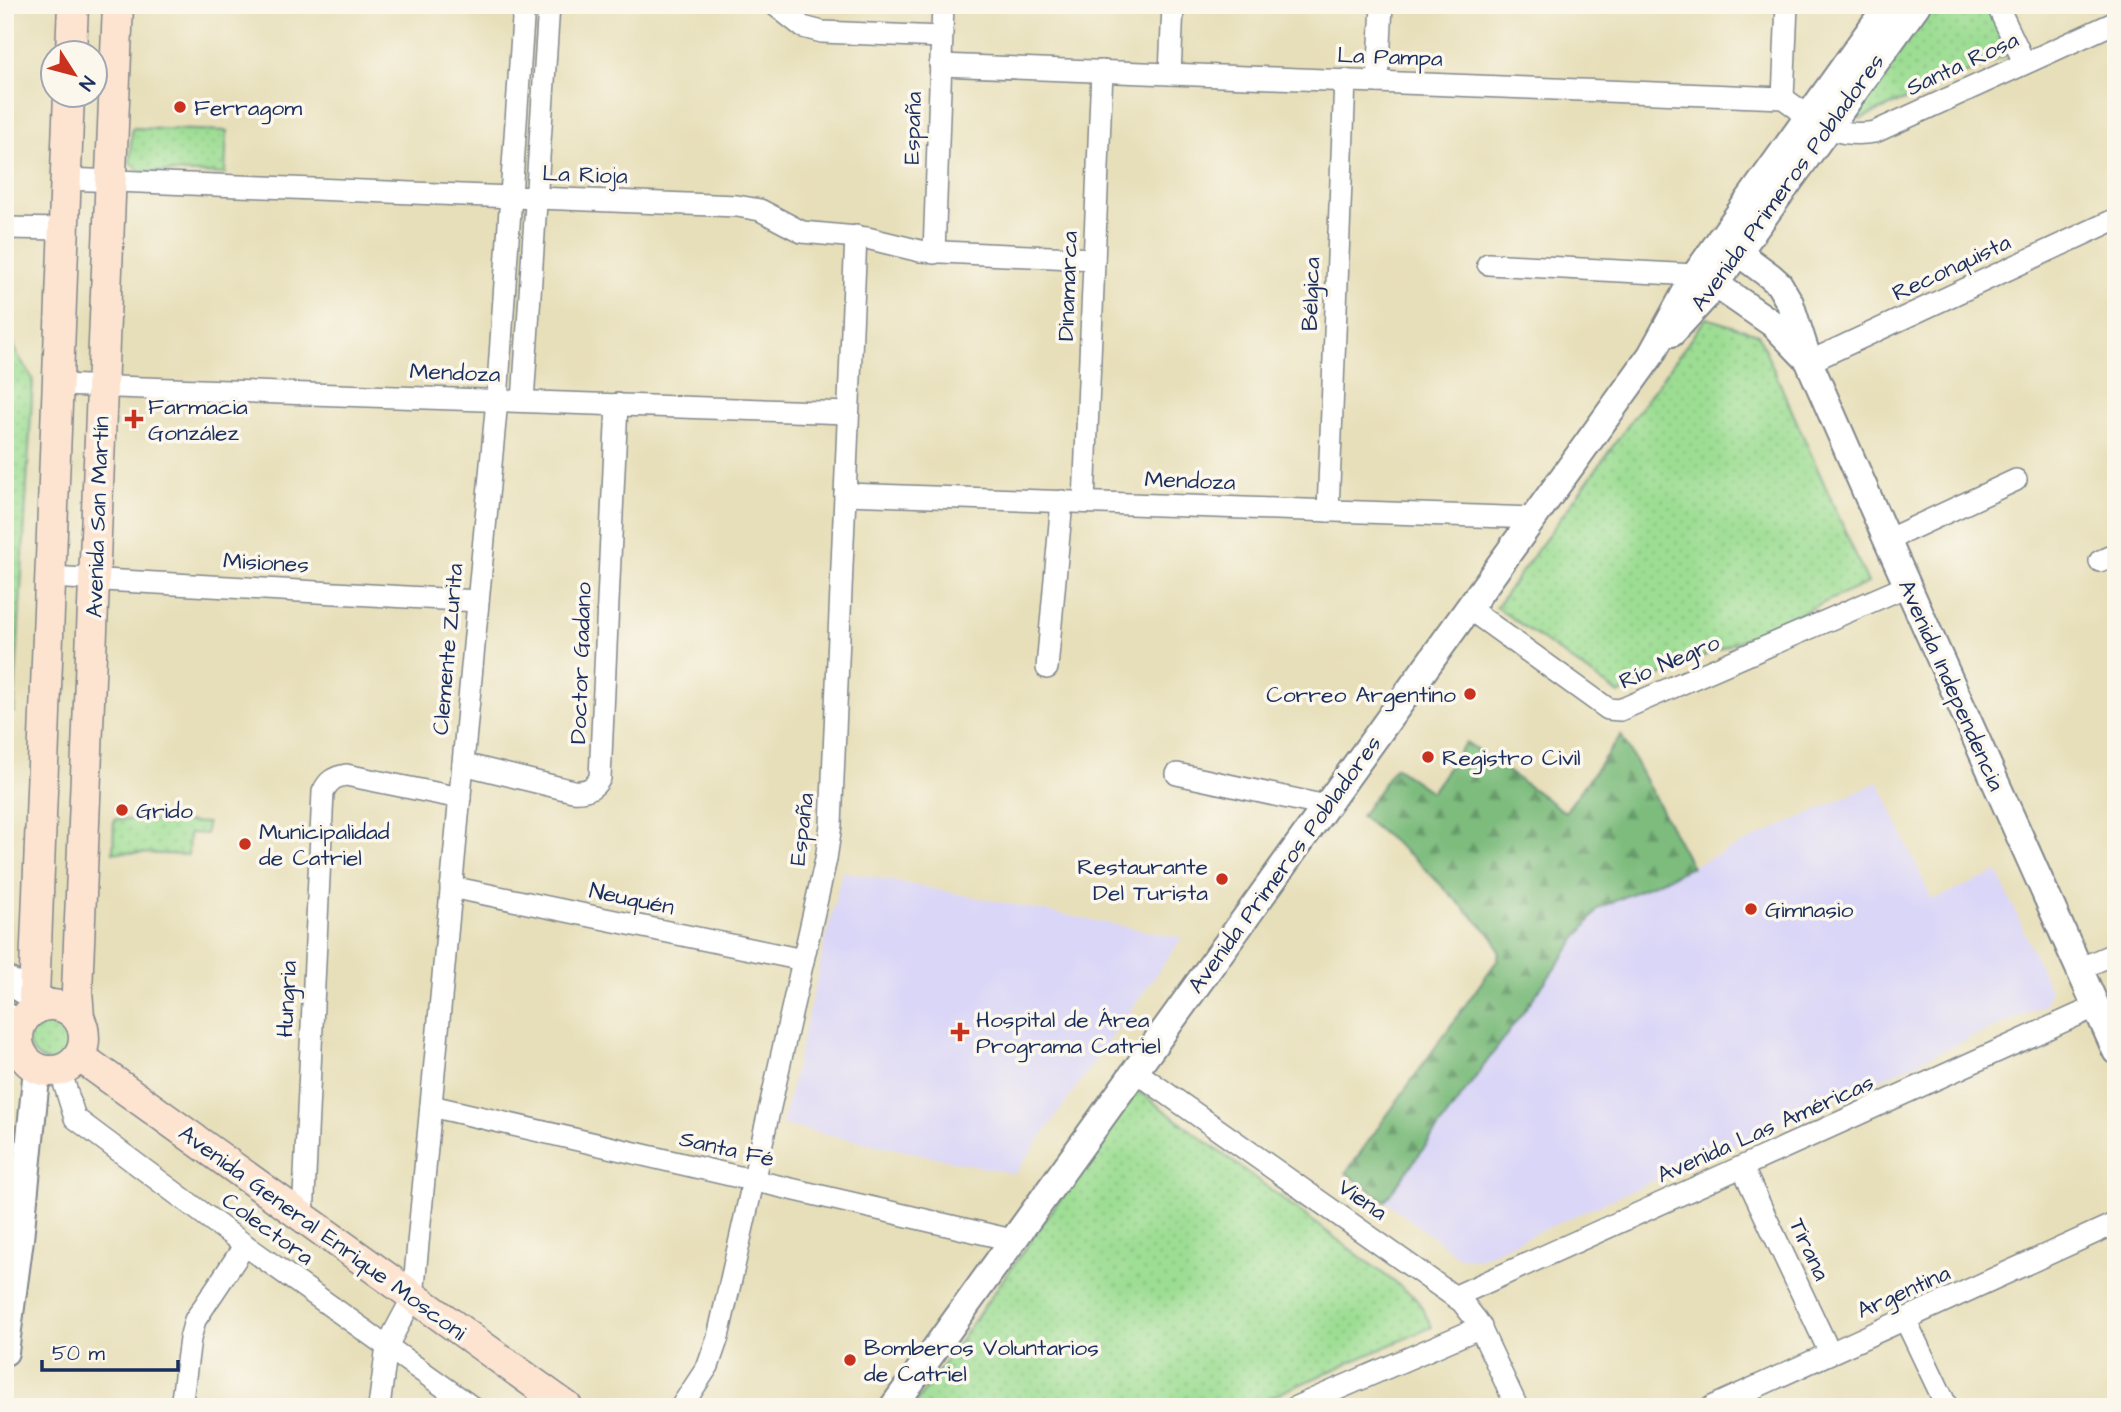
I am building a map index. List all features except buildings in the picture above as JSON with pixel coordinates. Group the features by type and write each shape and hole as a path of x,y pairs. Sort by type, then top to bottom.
{"main road":[{"path":"72,38 73,5"},
{"name":"Avenida San Martín","path":"69,108 59,385 30,1011 19,1046 22,1055 65,1056 79,1017 77,990 118,5"},
{"path":"30,1011 69,1010 77,1018 65,1056"},
{"name":"Avenida General Enrique Mosconi","path":"65,1056 303,1218 567,1407"}],"street":[{"name":"Clemente Zurita","path":"413,1297 497,400 524,5"},
{"path":"523,401 549,5"},
{"path":"775,5 794,22 812,30 942,37"},
{"name":"España","path":"934,253 943,5"},
{"path":"1170,74 1173,5"},
{"path":"1378,82 1382,5"},
{"path":"1787,5 1783,98 1818,122"},
{"name":"Avenida Primeros Pobladores","path":"1818,122 1888,5"},
{"name":"Avenida Primeros Pobladores","path":"893,1407 1651,355 1705,273 1729,246 1818,122 1917,5"},
{"path":"1997,5 2024,62"},
{"name":"Santa Rosa","path":"1818,122 1854,135 1875,132 2024,62 2114,28"},
{"name":"La Pampa","path":"940,65 1783,98"},
{"name":"Dinamarca","path":"1084,502 1102,71"},
{"name":"Bélgica","path":"1328,511 1345,80"},
{"name":"La Rioja","path":"66,179 749,207 802,232 856,236 907,249 934,253 1094,259"},
{"name":"Reconquista","path":"1809,362 2116,219"},
{"path":"5,228 64,229"},
{"name":"España","path":"681,1407 701,1378 713,1352 826,859 831,825 856,236"},
{"name":"Avenida Independencia","path":"1729,246 1770,276 1785,293 1795,314 1809,362 2116,1051"},
{"path":"1488,264 1705,273"},
{"name":"Avenida Independencia","path":"1705,273 1773,324 1809,362"},
{"name":"Mendoza","path":"59,385 848,413"},
{"name":"Doctor Gadano","path":"463,764 573,791 589,790 600,778 617,404"},
{"path":"1887,540 2016,480"},
{"name":"Mendoza","path":"845,494 1534,518"},
{"path":"1047,668 1062,501"},
{"name":"Misiones","path":"50,577 478,601"},
{"name":"Río Negro","path":"1468,608 1608,709 1620,710 1907,586"},
{"path":"1177,774 1326,806"},
{"name":"Hungria","path":"303,1218 321,802 327,783 346,775 460,798"},
{"name":"Neuquén","path":"452,887 803,960"},
{"path":"2079,969 2116,953"},
{"path":"5,979 30,1011"},
{"name":"Avenida Las Américas","path":"1455,1296 2095,1007"},
{"path":"5,1352 20,1239 65,1056"},
{"name":"Colectora","path":"65,1056 75,1118 245,1245 472,1407"},
{"name":"Viena","path":"1135,1071 1469,1308 1481,1327 1517,1407"},
{"name":"Santa Fé","path":"431,1107 1012,1240"},
{"name":"Tirana","path":"1742,1167 1830,1353"},
{"name":"Argentina","path":"1712,1407 2116,1223"},
{"path":"181,1407 195,1320 245,1245"},
{"path":"379,1407 387,1346 413,1297"},
{"path":"1905,1319 1947,1407"},
{"path":"1296,1407 1481,1327"}],"shaded area":[{"path":"1879,782 1932,900 1998,872 2050,990 2045,1005 1478,1259 1459,1257 1385,1201 1599,908"},
{"name":"Hospital de Área Programa Catriel","path":"842,871 1182,938 1015,1174 782,1125"}],"green space":[{"path":"1925,5 1990,5 2011,54 1860,119 1849,111"},
{"path":"132,128 227,131 225,174 140,171 130,163"},
{"path":"5,315 13,315 13,342 18,356 33,379 14,712 5,711"},
{"path":"1706,318 1758,334 1868,583 1619,694 1496,607"},
{"path":"1621,735 1692,867 1599,908 1385,1201 1346,1173 1498,959 1499,952 1494,938 1417,861 1361,816 1395,767 1431,792 1466,742 1565,812"},
{"path":"114,819 207,823 206,834 189,833 188,855 113,852"},
{"path":"51,1015 67,1022 74,1038 67,1054 51,1061 35,1054 28,1038 35,1022"},
{"path":"1137,1090 1417,1299 1432,1327 1248,1407 913,1407"}],"place":[{"name":"Ferragom","path":"180,107"},
{"name":"Farmacia González","path":"134,419"},
{"name":"Correo Argentino","path":"1470,694"},
{"name":"Registro Civil","path":"1428,757"},
{"name":"Grido","path":"122,810"},
{"name":"Municipalidad de Catriel","path":"245,844"},
{"name":"Restaurante Del Turista","path":"1222,879"},
{"name":"Gimnasio","path":"1751,909"},
{"name":"Hospital de Área Programa Catriel","path":"960,1032"},
{"name":"Bomberos Voluntarios de Catriel","path":"850,1360"}]}
